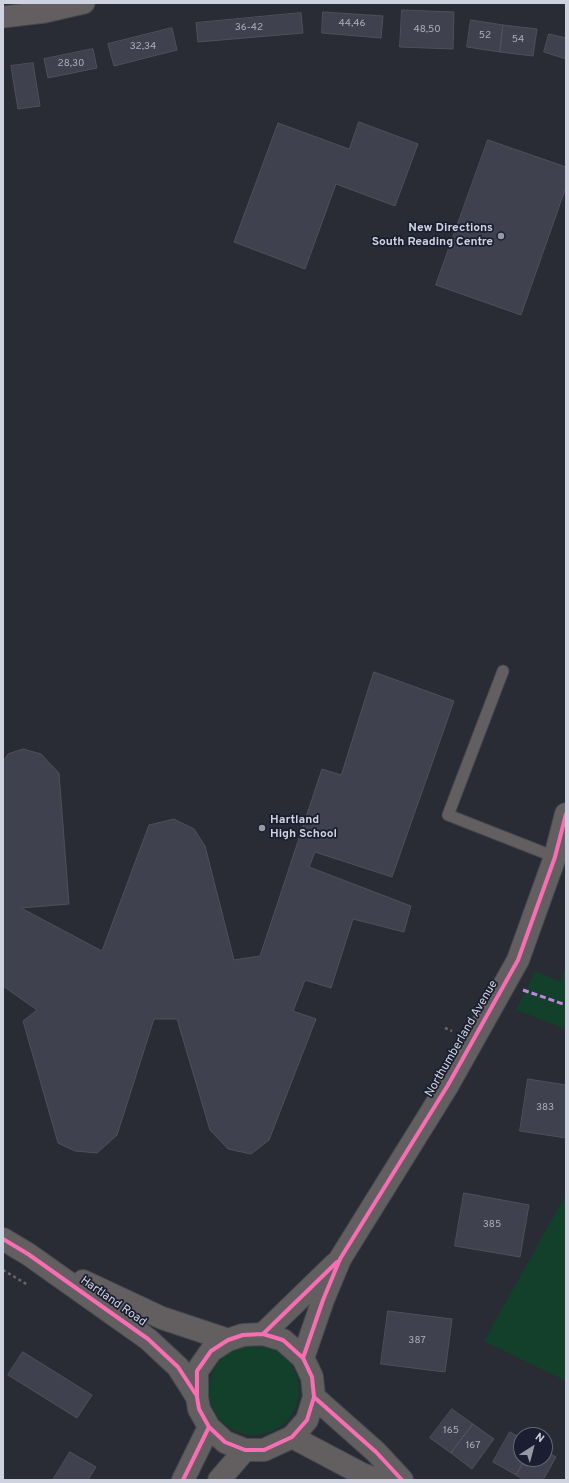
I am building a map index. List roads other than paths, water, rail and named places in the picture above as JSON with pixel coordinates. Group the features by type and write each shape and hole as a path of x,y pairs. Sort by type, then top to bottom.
{"street":[{"path":"3,17 45,12 84,3"},
{"name":"Northumberland Avenue","path":"303,1358 323,1300 340,1259 448,1085 518,960 554,857 566,814"},
{"name":"Hartland Road","path":"3,1239 28,1254 148,1339 178,1367 197,1397"},
{"name":"Hartland Road","path":"28,1254 162,1318 228,1340"},
{"name":"Northumberland Avenue","path":"263,1334 340,1259"},
{"path":"263,1334 283,1340 303,1358 312,1376 314,1397 307,1420 292,1437 264,1450 245,1450 225,1442 208,1427 199,1409 197,1397 197,1371 211,1351 228,1340 243,1335 263,1334"},
{"path":"314,1397 376,1452 402,1480"},
{"path":"183,1480 208,1427"},
{"path":"292,1437 362,1474 379,1480"},
{"path":"219,1480 245,1450"}],"lane":[{"path":"502,670 448,815 554,857"}],"place":[{"name":"New Directions South Reading Centre","path":"501,236"},
{"name":"Hartland High School","path":"262,828"}]}
